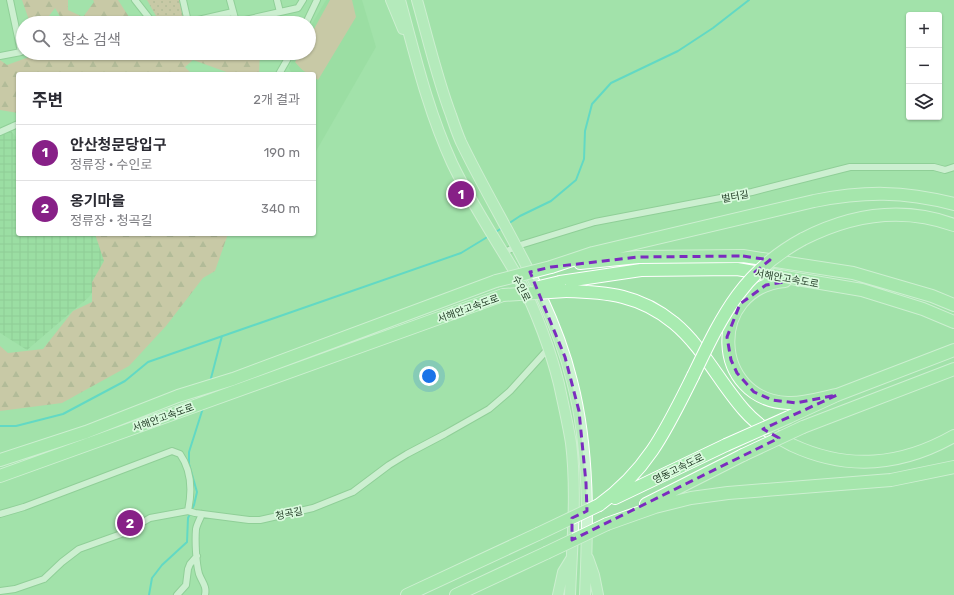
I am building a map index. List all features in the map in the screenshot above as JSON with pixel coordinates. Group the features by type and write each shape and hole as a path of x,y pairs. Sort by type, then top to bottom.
{"highway":[{"path":"551,267 593,253 838,196 899,194 924,197 954,204"},
{"path":"599,505 622,487 641,467 652,452 669,425 723,318 743,287 767,262 803,238 840,222 864,217 884,214 914,215 954,225"},
{"name":"서해안고속도로","path":"0,460 86,432 178,396 233,379 496,282 551,267 638,257 743,256 853,273 932,296 954,306"},
{"name":"서해안고속도로","path":"0,476 503,295 563,287 641,270 689,268 737,269 862,290 923,309 954,322"},
{"path":"797,280 782,281 766,285 753,292 740,304 732,319 728,337 730,360 742,381 754,392 765,398 780,402 796,403 836,395"},
{"path":"563,287 618,295 633,300 663,315 673,322 690,339 733,397 755,422 785,441 814,454 847,462 867,463 923,451 954,436"},
{"name":"영동고속도로","path":"407,595 836,395 954,350"},
{"name":"영동고속도로","path":"456,595 607,524 743,455 803,427 954,369"},
{"path":"607,524 655,507 691,498 891,480 954,467"}],"main road":[{"path":"390,0 418,65"},
{"name":"수인로","path":"400,0 433,117 452,162 472,202 520,282 535,313 558,383 571,443 573,485 570,595"},
{"name":"수인로","path":"417,0 442,90 460,140 487,195 515,242 548,312 572,380 579,412 586,483 587,553 584,595"},
{"path":"423,0 427,36"},
{"path":"587,553 598,595"},
{"path":"558,595 563,572 571,559"}],"street":[{"path":"10,0 16,28"},
{"path":"135,0 148,16"},
{"path":"183,0 186,16"},
{"path":"230,0 234,16"},
{"path":"277,0 280,12"},
{"path":"262,16 298,8 303,0"},
{"path":"309,16 317,0"},
{"path":"216,16 233,12"},
{"path":"0,56 16,53"},
{"path":"280,72 287,60"},
{"path":"0,132 16,125"},
{"name":"벌터길","path":"501,250 515,242 595,222 752,192 850,167 934,167 946,170 954,166"},
{"name":"청곡길","path":"0,592 15,589 44,579 79,549 124,533 150,518 188,511 202,514 260,520 313,508 353,492 406,454 490,409 548,349"},
{"path":"0,514 24,507 172,451 180,454 187,467 191,484 188,511"},
{"path":"202,514 196,531 199,572 205,587 205,595"},
{"path":"177,595 186,585 188,569 190,564 197,556"}],"highlighted area":[{"path":"743,256 770,260 755,272 797,280 766,285 740,304 727,337 731,360 737,373 754,392 772,400 796,403 837,395 763,429 779,438 572,540 572,518 587,511 586,483 579,411 565,357 530,272 551,267 638,257"}],"shaded area":[{"path":"326,0 362,0 376,47 316,151 316,72 291,72 289,68 292,60 316,60 316,17"},
{"path":"11,131 16,137 16,236 103,236 106,271 89,297 27,350 0,333 0,136"}],"green space":[{"path":"22,0 68,0 68,10 81,16 60,16 55,8 49,16 28,16"},
{"path":"93,0 118,0 128,16 84,16 94,2"},
{"path":"147,0 179,0 184,16 156,16"},
{"path":"330,0 352,0 356,17 318,80 316,78 316,72 306,72 295,62 296,60 316,60 316,25"},
{"path":"0,60 7,65 21,60 193,60 185,67 190,72 16,72 16,113 0,110"},
{"path":"193,60 260,60 259,72 226,72"},
{"path":"96,236 227,236 215,271 203,278 166,326 129,366 62,403 0,411 0,346 8,353 43,349 73,311 92,302 92,282 104,261"}],"waterway":[{"path":"508,224 520,216 551,201 576,180 584,159 585,131 592,104 611,83 678,51 713,28 749,0"},
{"path":"494,233 502,228"},
{"path":"0,426 16,426 63,414 125,381 148,362 461,253 489,236"},
{"path":"210,382 222,336"},
{"path":"149,595 152,578 162,565 187,542 188,518 194,505 197,492 189,464 189,452 203,408"}],"place":[{"name":"안산청문당입구","path":"461,194"},
{"name":"옹기마을","path":"130,523"}]}
